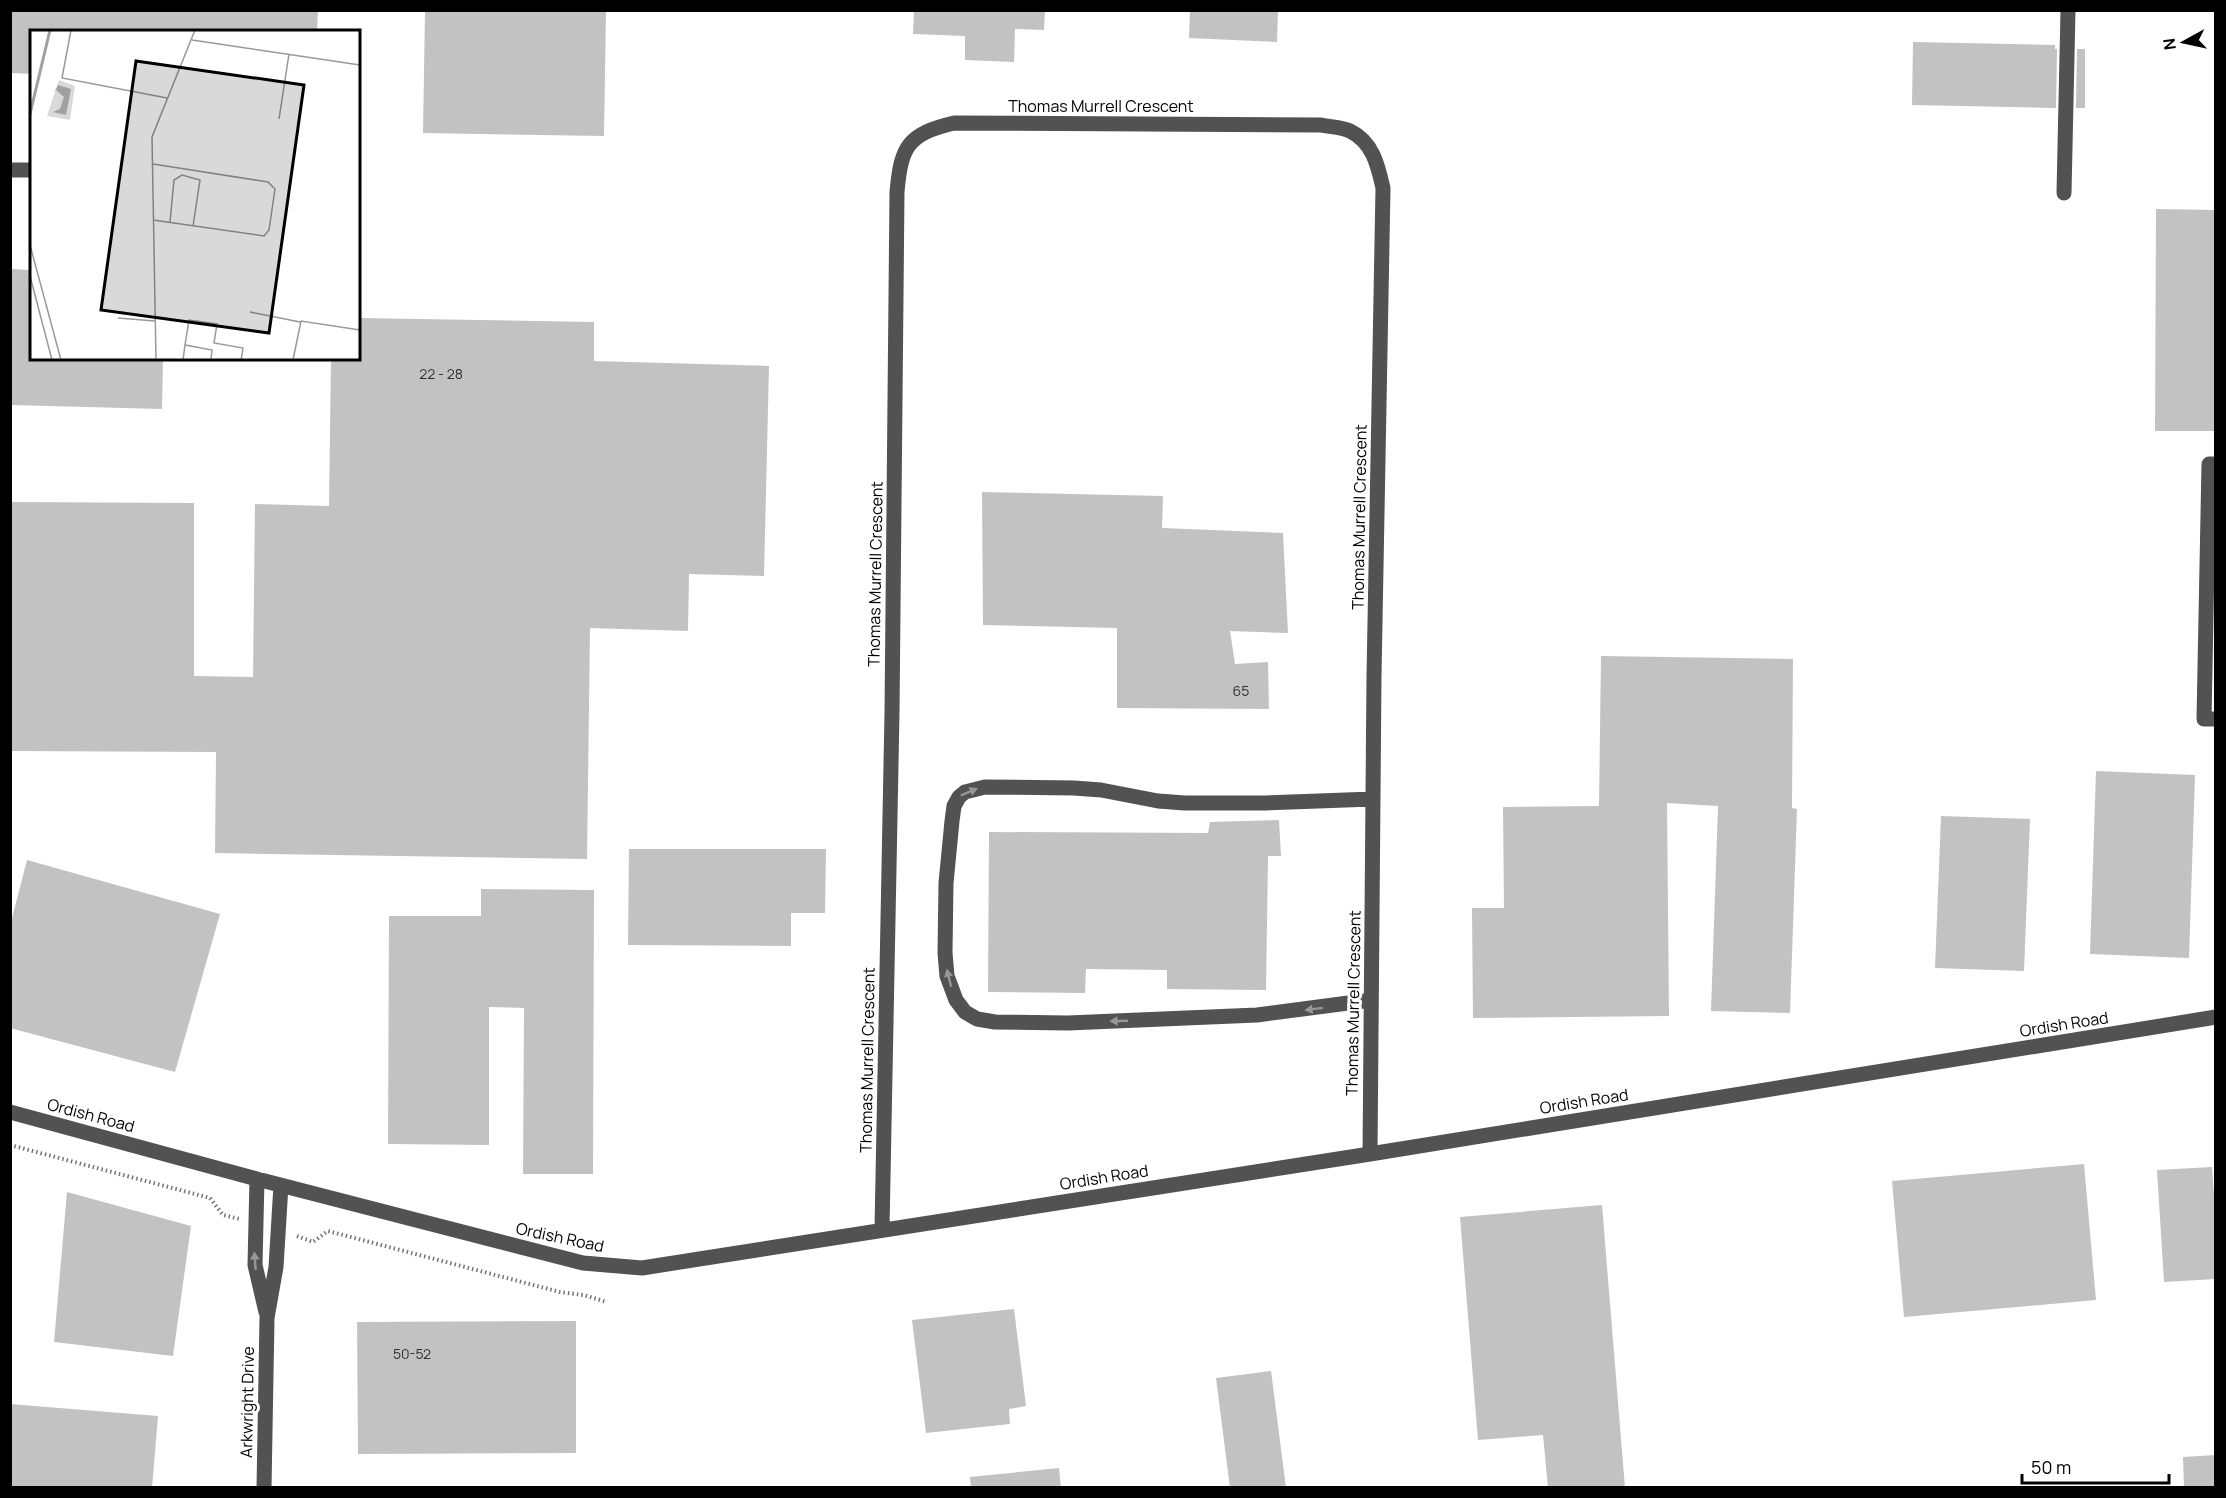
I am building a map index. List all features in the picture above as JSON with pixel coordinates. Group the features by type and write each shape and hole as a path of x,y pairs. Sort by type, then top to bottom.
{"street":[{"path":"2064,193 2068,10"},
{"name":"Thomas Murrell Crescent","path":"882,1229 892,724 897,192 899,167 905,149 917,136 932,128 954,123 1321,125 1349,130 1366,143 1377,162 1383,188 1370,1154"},
{"path":"10,170 30,170"},
{"path":"2216,464 2209,464 2204,719 2216,719"},
{"path":"1371,1000 1257,1016 1068,1023 995,1022 976,1019 965,1012 956,1000 947,976 945,953 946,883 952,821 954,806 965,792 985,787 1074,788 1185,803 1373,799"},
{"name":"Ordish Road","path":"10,1112 256,1179 583,1263 642,1268 1370,1154 2216,1017"},
{"name":"Arkwright Drive","path":"256,1179 255,1265 267,1318"},
{"name":"Arkwright Drive","path":"264,1488 267,1318 276,1267 281,1185"}],"path":[{"path":"10,1145 210,1198 223,1215 240,1219"},
{"path":"297,1236 313,1242 328,1231 560,1292 583,1295 607,1302"}],"building":[{"path":"10,10 318,10 317,30 30,30 30,74 10,73"},
{"path":"425,10 606,10 604,136 423,133"},
{"path":"914,10 1045,10 1044,30 1015,29 1014,62 965,60 965,36 913,34"},
{"path":"1190,10 1278,10 1277,42 1189,38"},
{"path":"1913,42 2055,45 2057,49 2056,108 1912,105"},
{"path":"2077,49 2085,49 2085,108 2076,108"},
{"path":"2156,209 2216,210 2216,431 2155,431"},
{"path":"10,269 30,270 30,360 163,360 162,409 10,405"},
{"path":"360,318 594,322 594,361 769,366 764,576 689,574 688,631 590,628 587,859 215,853 216,752 10,751 10,502 194,503 194,676 253,677 255,504 329,506 331,360 360,360"},
{"path":"982,492 1163,496 1162,528 1283,533 1288,633 1230,631 1235,664 1268,662 1269,709 1117,708 1117,628 983,625"},
{"path":"1601,656 1793,659 1792,808 1797,809 1790,1013 1711,1011 1718,806 1667,803 1669,1016 1473,1018 1472,908 1504,908 1503,807 1599,806"},
{"path":"2096,771 2195,775 2189,958 2090,954"},
{"path":"1941,816 2030,819 2024,971 1935,968"},
{"path":"1279,820 1281,856 1268,856 1266,990 1167,989 1167,970 1086,969 1085,993 988,992 989,832 1208,833 1210,822"},
{"path":"629,849 826,849 825,913 791,913 791,946 628,945"},
{"path":"27,860 220,914 175,1072 10,1028 10,926"},
{"path":"481,889 594,890 593,1174 523,1174 524,1008 489,1007 489,1145 388,1144 389,916 481,916"},
{"path":"2084,1164 2096,1300 1904,1317 1892,1181"},
{"path":"2212,1167 2216,1225 2216,1279 2164,1282 2157,1170"},
{"path":"67,1192 191,1226 173,1356 54,1342"},
{"path":"1602,1205 1625,1488 1548,1488 1543,1435 1478,1440 1460,1217"},
{"path":"1014,1309 1026,1406 1009,1409 1010,1424 926,1433 912,1320"},
{"path":"576,1321 576,1453 358,1454 357,1322"},
{"path":"1271,1371 1286,1488 1230,1488 1216,1378"},
{"path":"10,1404 158,1416 152,1488 10,1488"},
{"path":"2216,1455 2216,1488 2184,1488 2183,1457"},
{"path":"1059,1468 1061,1488 971,1488 970,1477"}]}
